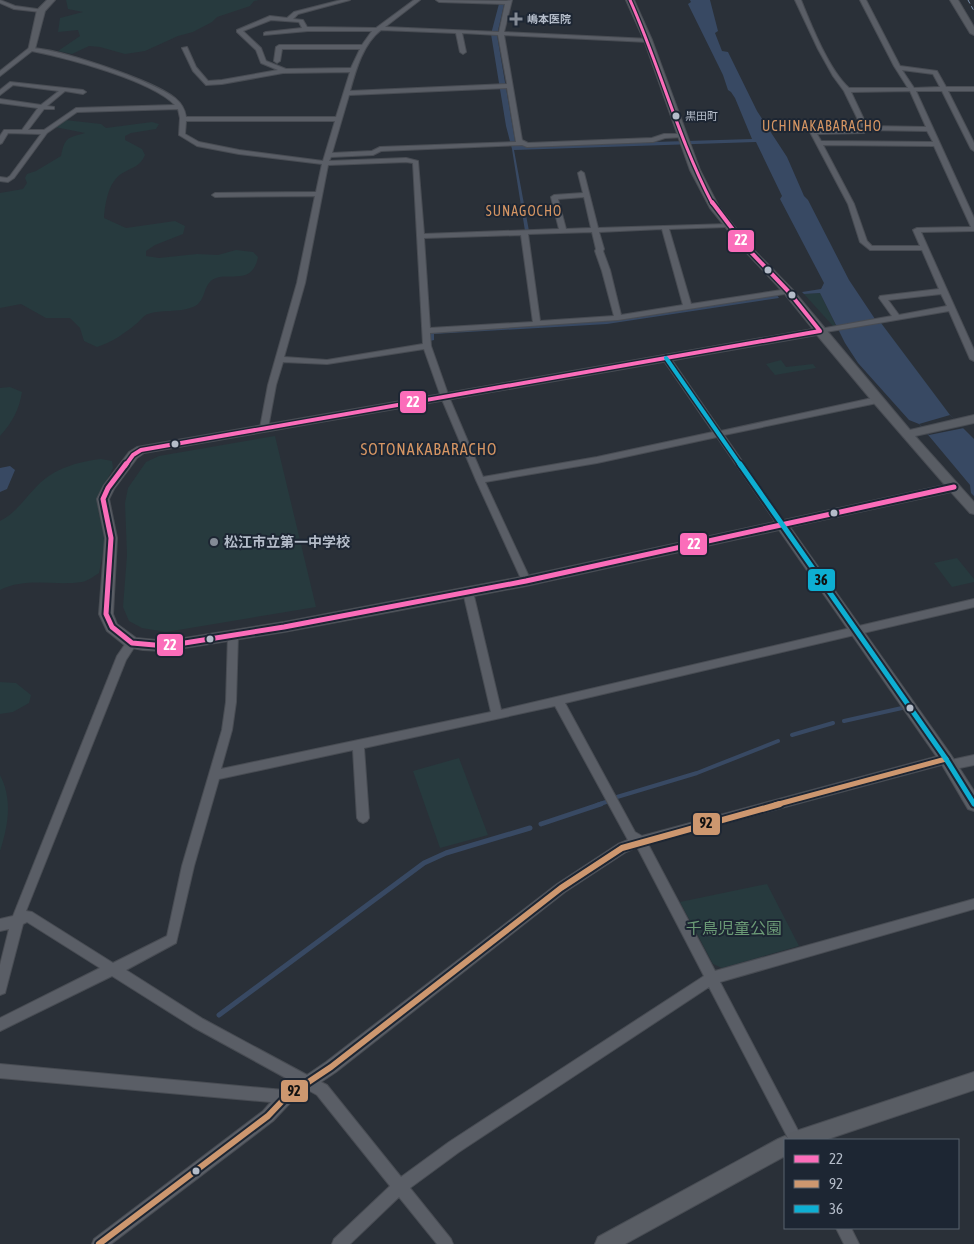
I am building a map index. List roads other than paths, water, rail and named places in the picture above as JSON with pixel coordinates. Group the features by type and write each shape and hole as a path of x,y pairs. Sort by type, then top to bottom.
{"street":[{"path":"0,74 31,49 42,10 50,0"},
{"path":"289,20 296,13 347,0"},
{"path":"264,428 272,386 301,283 318,194 353,70 371,35 417,0"},
{"path":"439,0 507,2 499,34 505,86 520,143"},
{"path":"630,0 648,40 702,184 727,224 788,291 877,400 974,510"},
{"path":"798,0 832,69 842,88 846,90 865,128"},
{"path":"863,0 912,90 974,228 917,230 974,359"},
{"path":"954,0 974,33"},
{"path":"0,1 14,7 42,10"},
{"path":"285,71 263,62 259,49 239,31 270,18 301,21 305,28"},
{"path":"266,34 305,28 378,29 648,40"},
{"path":"459,32 463,52"},
{"path":"277,60 279,47 365,47"},
{"path":"185,48 199,77 206,83 285,71 353,70"},
{"path":"31,49 68,57 131,79 170,98 180,107 183,119 182,135 198,144 239,152 416,162 427,346 445,397 526,581"},
{"path":"899,68 935,72 974,149"},
{"path":"0,93 12,83 83,92"},
{"path":"347,93 505,86"},
{"path":"846,90 943,88 974,90"},
{"path":"25,130 42,106 62,90"},
{"path":"0,101 52,108"},
{"path":"0,179 8,180 12,177 46,132 76,110 180,107"},
{"path":"183,119 339,119"},
{"path":"925,248 870,248 864,242 851,204 813,132 864,131 865,128 930,129"},
{"path":"0,142 6,130 46,132"},
{"path":"328,158 373,153 380,149 653,140 664,136 684,140"},
{"path":"819,143 936,144"},
{"path":"373,153 373,161"},
{"path":"582,173 596,230 599,251 606,270 618,318"},
{"path":"215,195 318,194"},
{"path":"563,231 554,197 587,195"},
{"path":"421,236 727,224"},
{"path":"665,227 688,308"},
{"path":"524,232 537,324"},
{"path":"425,331 618,318 788,291"},
{"path":"897,317 883,298 944,291"},
{"path":"951,308 141,450 132,455 105,494 103,504 112,538 106,614 112,627 132,643 166,646 526,581 667,548 688,546 954,487"},
{"path":"281,359 327,362 427,346"},
{"path":"666,358 721,434 782,525 948,762 974,804"},
{"path":"480,480 597,460 877,400"},
{"path":"908,434 974,419"},
{"path":"468,592 497,715"},
{"path":"215,776 497,715 974,603"},
{"path":"0,1025 112,969 124,965 172,939 188,866 215,776 229,717 233,635"},
{"path":"0,989 17,920 121,659 132,643"},
{"path":"558,701 631,836 640,841 795,1139"},
{"path":"358,746 364,818"},
{"path":"99,1244 268,1116 286,1096 338,1061 561,888 622,848 640,841 948,762 974,760"},
{"path":"338,1244 400,1186 454,1147 711,978 974,904"},
{"path":"0,925 5,925 28,916 198,1022 322,1090 446,1244"},
{"path":"0,1071 286,1096"},
{"path":"799,1139 974,1082"},
{"path":"606,1244 784,1147"},
{"path":"844,1229 852,1244"}],"water":[{"path":"500,0 505,0 497,35 515,141 522,146 752,139 735,98 728,90 723,75 688,4 691,2 690,0 710,0 718,31 715,33 722,51 728,52 757,111 787,157 804,196 808,200 849,280 875,319 881,323 950,415 974,439 974,496 971,493 970,485 919,424 909,420 858,363 845,343 820,293 804,294 802,292 821,289 824,283 780,199 782,196 756,142 514,150 529,231 525,231 491,34"},
{"path":"777,295 779,298 607,324 434,334 434,340 430,341 429,334 432,332 609,321"},
{"path":"10,466 15,470 7,489 0,492 0,468"}],"waterway":[{"path":"844,721 902,708"},
{"path":"792,735 833,723"},
{"path":"617,797 697,773 778,741"},
{"path":"597,805 606,802"},
{"path":"541,824 601,804"},
{"path":"219,1015 424,863 446,853 530,828"}],"place":[{"name":"嶋本医院","path":"516,19"},
{"name":"黒田町","path":"676,116"},
{"name":"松江市立第一中学校","path":"214,542"}],"district":[{"name":"UCHINAKABARACHO","path":"822,126"},
{"name":"SUNAGOCHO","path":"524,211"},
{"name":"SOTONAKABARACHO","path":"429,449"}],"park label":[{"name":"千鳥児童公園","path":"734,928"}]}
